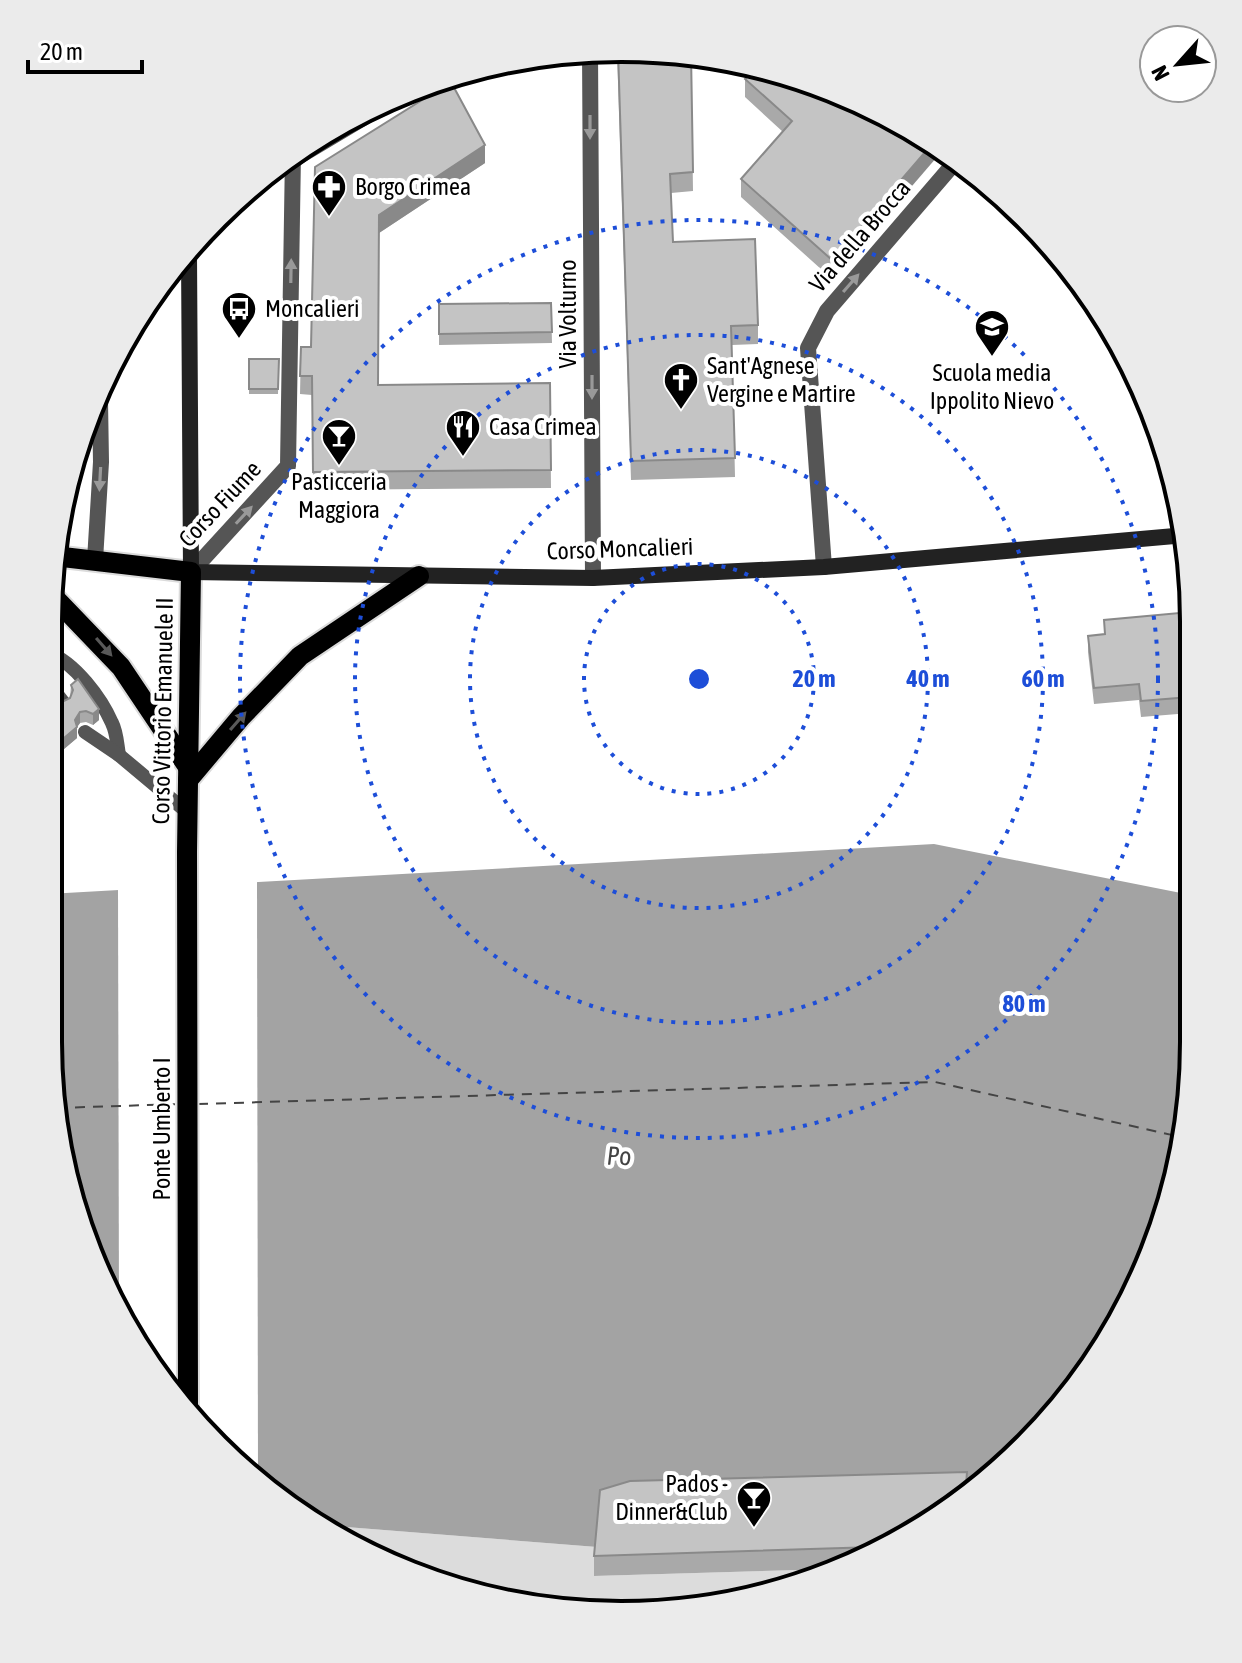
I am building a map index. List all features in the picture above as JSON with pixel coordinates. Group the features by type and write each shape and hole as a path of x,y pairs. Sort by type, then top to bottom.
{"main road":[{"name":"Corso Fiume","path":"189,267 191,572"},
{"name":"Corso Moncalieri","path":"66,557 191,572 593,578 824,567 1173,536"},
{"name":"Corso Vittorio Emanuele II","path":"187,852 191,572"},
{"path":"62,606 121,667 188,774 300,656 419,576"},
{"name":"Ponte Umberto I","path":"187,852 188,1395"}],"street":[{"name":"Via Volturno","path":"590,63 593,578"},
{"name":"Corso Fiume","path":"191,572 288,466 293,169"},
{"name":"Via della Brocca","path":"824,567 808,348 827,311 949,169"},
{"path":"95,560 100,419"}],"lane":[{"path":"62,658 78,672 112,721 119,755"},
{"path":"85,732 119,755 187,812"}],"shaded area":[{"path":"342,1527 597,1547 594,1576 804,1570 766,1582 694,1596 658,1600 584,1600 476,1582 407,1558"}],"water":[{"name":"Po","path":"934,844 1180,893 1179,1079 1161,1187 1137,1256 1086,1353 1041,1411 1016,1437 948,1495 597,1547 342,1527 310,1507 252,1462 201,1411 156,1353 105,1256 81,1187 67,1115 62,1042 62,893"}],"pier":[{"path":"257,878 258,1467 201,1411 178,1382 156,1353 119,1287 118,886"}],"building":[{"name":"Sant'Agnese Vergine e Martire","path":"618,62 691,67 693,172 670,174 673,242 755,239 758,325 731,326 735,458 631,461"},
{"path":"745,79 766,81 835,105 925,152 832,260 741,179 792,121"},
{"path":"454,88 485,145 379,215 378,385 550,383 551,470 313,472 312,376 300,376 301,347 311,347 315,167 426,98"},
{"path":"551,303 552,332 439,334 439,304"},
{"path":"249,359 279,359 278,389 249,389"},
{"path":"1180,613 1180,698 1141,701 1139,684 1094,688 1088,636 1105,634 1104,620"},
{"path":"78,679 99,709 93,714 80,712 75,720 77,727 62,740 62,700 70,698 71,685"},
{"name":"Pados - Dinner&Club","path":"967,1472 966,1481 932,1507 858,1548 594,1556 600,1490 630,1481"}],"ferry route":[{"path":"198,1104 935,1082 1172,1135"},
{"path":"66,1108 179,1104"}],"place":[{"name":"Borgo Crimea","path":"329,218"},
{"name":"Moncalieri","path":"239,340"},
{"name":"Scuola media Ippolito Nievo","path":"992,358"},
{"name":"Sant'Agnese Vergine e Martire","path":"681,411"},
{"name":"Casa Crimea","path":"463,458"},
{"name":"Pasticceria Maggiora","path":"339,467"},
{"name":"Pados - Dinner&Club","path":"754,1529"}]}
